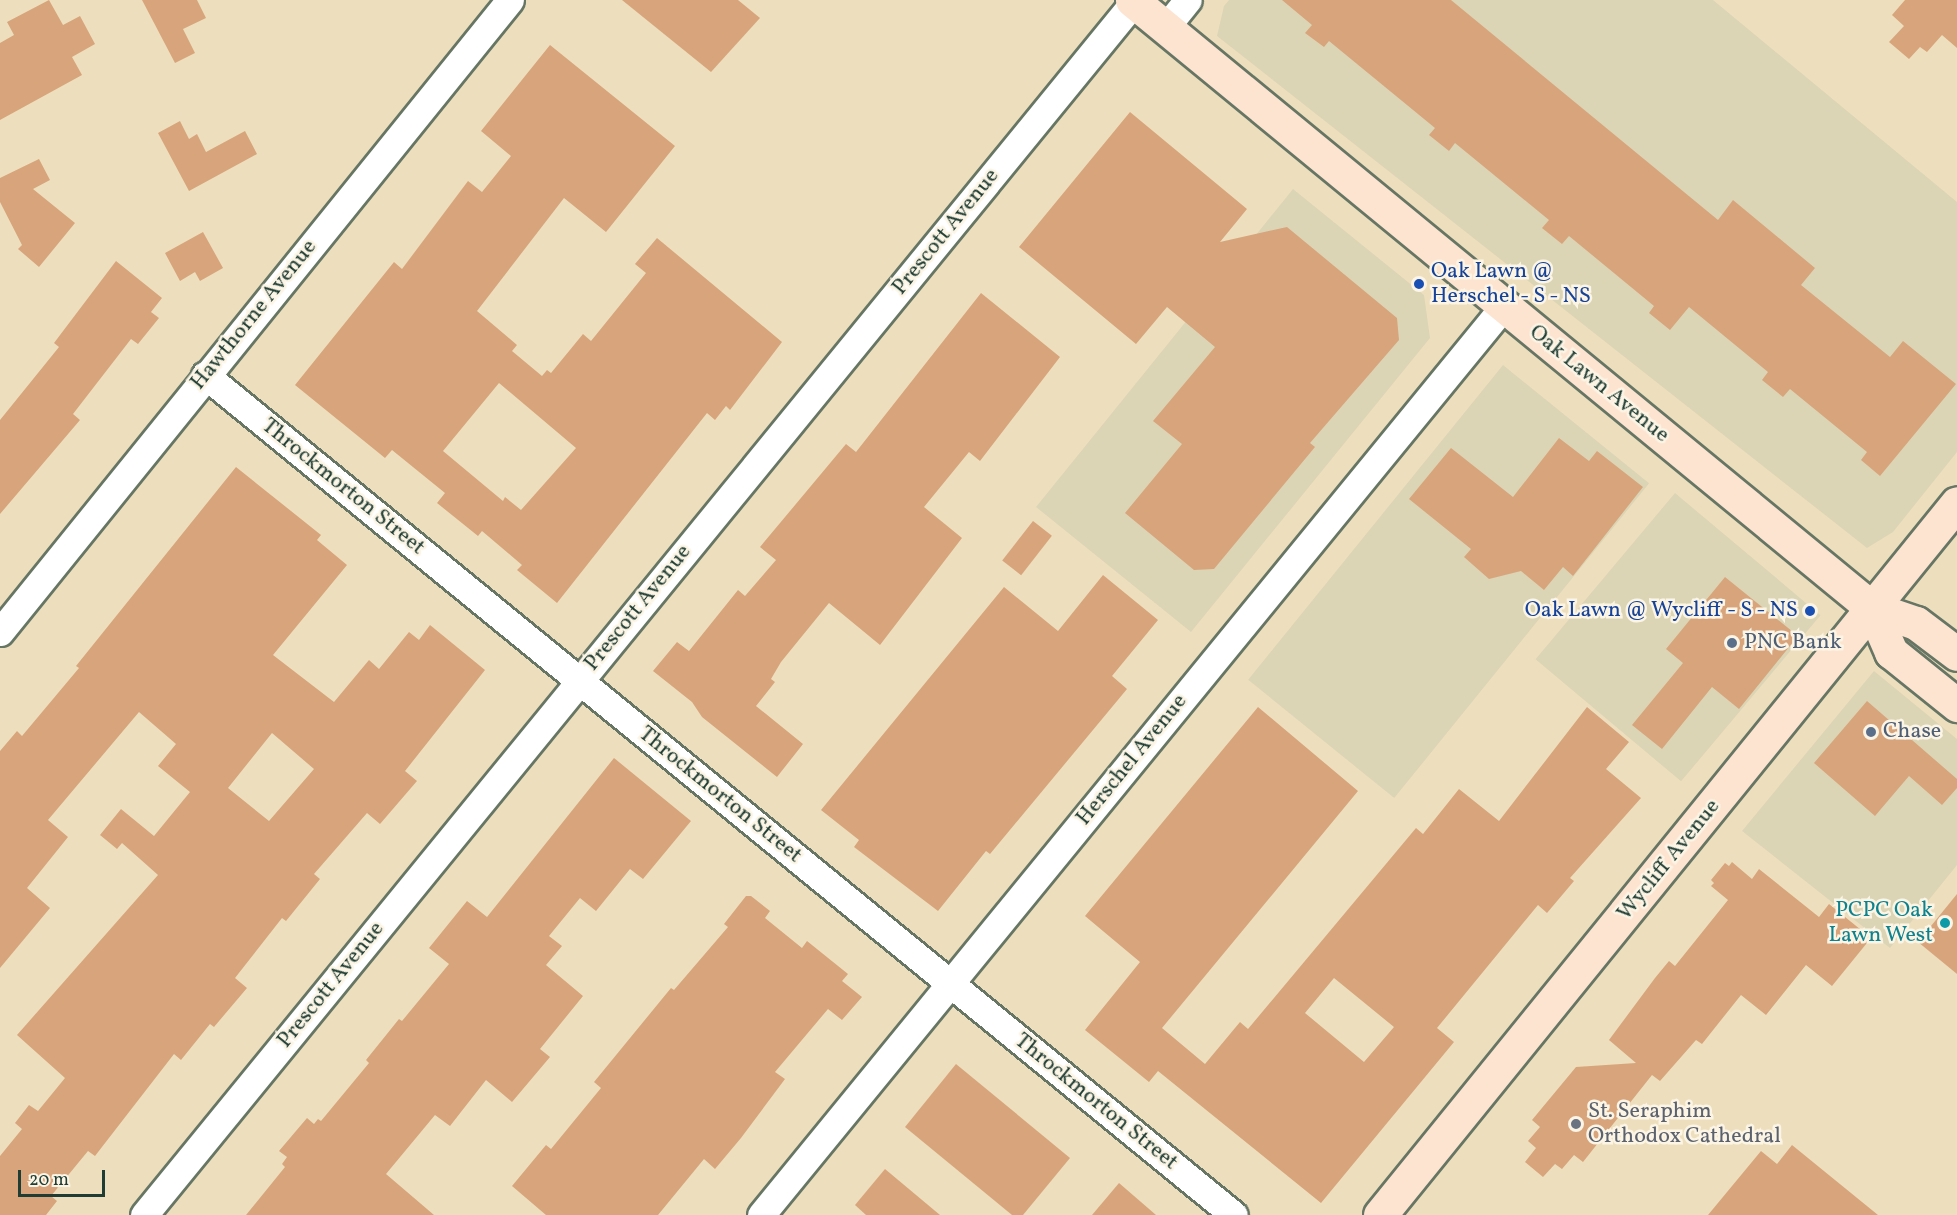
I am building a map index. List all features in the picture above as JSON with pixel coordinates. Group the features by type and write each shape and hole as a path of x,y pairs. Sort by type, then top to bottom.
{"main road":[{"name":"Oak Lawn Avenue","path":"1133,1 1872,608 1916,622 1957,654"},
{"name":"Wycliff Avenue","path":"1380,1215 1957,503"},
{"name":"Oak Lawn Avenue","path":"1872,608 1891,652 1957,705"}],"street":[{"name":"Hawthorne Avenue","path":"0,632 205,375 510,0"},
{"path":"1165,28 1188,0"},
{"name":"Prescott Avenue","path":"144,1215 1133,1"},
{"name":"Herschel Avenue","path":"761,1215 1504,306"},
{"name":"Throckmorton Street","path":"205,375 1234,1215"}],"shaded area":[{"path":"1229,0 1713,0 1957,202 1957,452 1893,532 1867,548 1217,36 1224,6"},
{"path":"1293,189 1424,295 1430,338 1191,632 1036,507"},
{"path":"1503,365 1649,483 1394,798 1248,680"},
{"path":"1675,493 1821,615 1681,781 1536,659"},
{"path":"1874,671 1957,739 1957,865 1890,948 1742,831"}],"building":[{"path":"49,0 63,25 80,16 95,44 72,57 82,75 0,120 0,43 14,35 7,22"},
{"path":"142,0 197,0 206,18 183,29 195,53 175,63"},
{"path":"622,0 738,0 760,18 711,72"},
{"path":"1282,0 1451,0 1718,220 1733,200 1815,268 1801,285 1890,357 1903,341 1956,384 1880,476 1861,460 1867,452 1790,389 1783,397 1762,380 1768,372 1689,307 1670,330 1649,313 1654,306 1569,236 1562,244 1542,228 1549,220 1455,143 1449,151 1429,135 1435,128 1329,41 1324,47 1305,33 1312,25"},
{"path":"1905,0 1957,0 1957,48 1942,35 1927,52 1920,47 1909,59 1889,42 1904,26 1892,15"},
{"path":"550,45 675,146 606,232 564,198 477,311 517,345 512,351 542,376 547,370 551,373 583,334 591,341 646,273 635,264 657,238 782,342 730,410 726,406 715,420 707,413 557,603 517,570 522,565 482,531 478,536 437,503 445,493 392,450 385,458 295,385 394,262 402,269 468,181 482,192 511,156 481,131","holes":["499,383 576,448 521,510 505,497 503,501 443,451"]},
{"path":"1130,112 1247,209 1220,242 1287,227 1397,318 1399,340 1310,443 1315,447 1214,569 1194,570 1125,513 1182,444 1153,421 1215,347 1167,307 1136,344 1019,247"},
{"path":"180,121 189,139 197,134 206,152 245,131 257,154 189,191 158,133"},
{"path":"39,159 50,180 33,189 75,223 39,267 18,249 22,245 0,202 0,178"},
{"path":"203,232 223,268 200,281 195,272 180,281 165,253"},
{"path":"116,261 162,298 151,312 159,318 138,344 131,339 73,414 80,420 0,514 0,420 59,347 54,343"},
{"path":"981,293 1060,357 980,461 969,452 924,507 962,538 880,645 829,603 781,662 771,679 775,682 756,706 803,744 777,777 702,717 692,702 653,671 677,642 689,651 738,590 745,596 776,560 760,547 846,444 856,452"},
{"path":"1559,438 1589,461 1597,451 1643,487 1573,576 1563,567 1544,590 1521,571 1489,579 1464,557 1471,549 1409,499 1451,448 1513,497"},
{"path":"236,467 321,535 317,540 347,565 273,655 334,702 369,660 379,669 409,632 419,640 430,625 485,670 405,771 417,781 380,824 367,813 314,874 320,879 286,921 282,918 235,978 247,988 214,1027 210,1024 181,1060 174,1054 95,1156 88,1151 51,1196 57,1201 46,1215 0,1215 0,1156 22,1129 15,1123 29,1105 38,1111 65,1078 17,1035 158,875 122,843 117,849 100,835 121,809 154,836 190,792 158,766 176,744 139,712 48,820 68,837 27,888 50,908 0,968 0,751 17,731 22,736 79,668 76,666","holes":["272,733 314,769 269,821 228,788"]},
{"path":"1033,521 1052,536 1021,575 1002,560"},
{"path":"1103,575 1158,620 1112,676 1127,689 990,854 986,851 938,911 854,847 859,840 821,810 1004,587 1058,631"},
{"name":"PNC Bank","path":"1725,577 1798,636 1739,709 1712,687 1662,749 1632,725 1683,663 1666,649"},
{"name":"Chase","path":"1867,701 1957,779 1957,788 1942,805 1909,776 1875,816 1814,763"},
{"path":"1258,707 1358,791 1162,1028 1205,1064 1240,1022 1248,1029 1416,828 1423,834 1459,789 1499,821 1587,707 1629,742 1606,769 1641,798 1570,878 1574,881 1547,913 1538,905 1437,1028 1454,1042 1321,1203 1158,1071 1149,1082 1085,1030 1140,962 1085,916","holes":["1334,978 1394,1027 1364,1062 1305,1013"]},
{"path":"614,758 691,821 643,879 630,869 596,911 580,898 549,936 562,946 546,965 583,996 540,1049 550,1057 512,1102 486,1080 450,1126 435,1115 386,1174 434,1215 246,1215 285,1167 282,1164 287,1157 279,1151 307,1118 314,1124 318,1119 321,1121 369,1063 366,1060 399,1019 402,1021 449,964 429,948 467,901 487,917"},
{"path":"1732,862 1752,879 1759,869 1819,917 1829,904 1871,938 1832,986 1806,965 1766,1015 1741,995 1702,1044 1696,1040 1660,1081 1652,1075 1583,1162 1574,1155 1562,1169 1555,1164 1543,1177 1525,1162 1536,1148 1528,1141 1540,1127 1532,1120 1576,1067 1636,1063 1609,1040 1669,961 1675,966 1728,900 1711,886 1714,883 1711,880 1725,863 1729,866"},
{"name":"PCPC Oak Lawn West","path":"1957,894 1957,974 1918,942"},
{"path":"746,896 751,896 770,911 765,918 802,948 807,941 848,974 842,981 862,997 842,1020 828,1009 775,1072 785,1079 741,1138 715,1169 704,1159 658,1215 546,1215 512,1186 546,1145 551,1149 601,1088 594,1082 671,988 674,990 728,927 724,924"},
{"path":"956,1064 1070,1158 1023,1215 1012,1215 905,1127"},
{"path":"1792,1145 1878,1215 1708,1215 1761,1151 1777,1164"},
{"path":"885,1169 940,1215 866,1215 855,1205"},
{"path":"1119,1183 1156,1215 1092,1215"}],"place":[{"name":"Oak Lawn @ Herschel - S - NS","path":"1419,284"},
{"name":"Oak Lawn @ Wycliff - S - NS","path":"1810,611"},
{"name":"PNC Bank","path":"1732,643"},
{"name":"Chase","path":"1871,732"},
{"name":"PCPC Oak Lawn West","path":"1945,923"},
{"name":"St. Seraphim Orthodox Cathedral","path":"1576,1124"}]}
